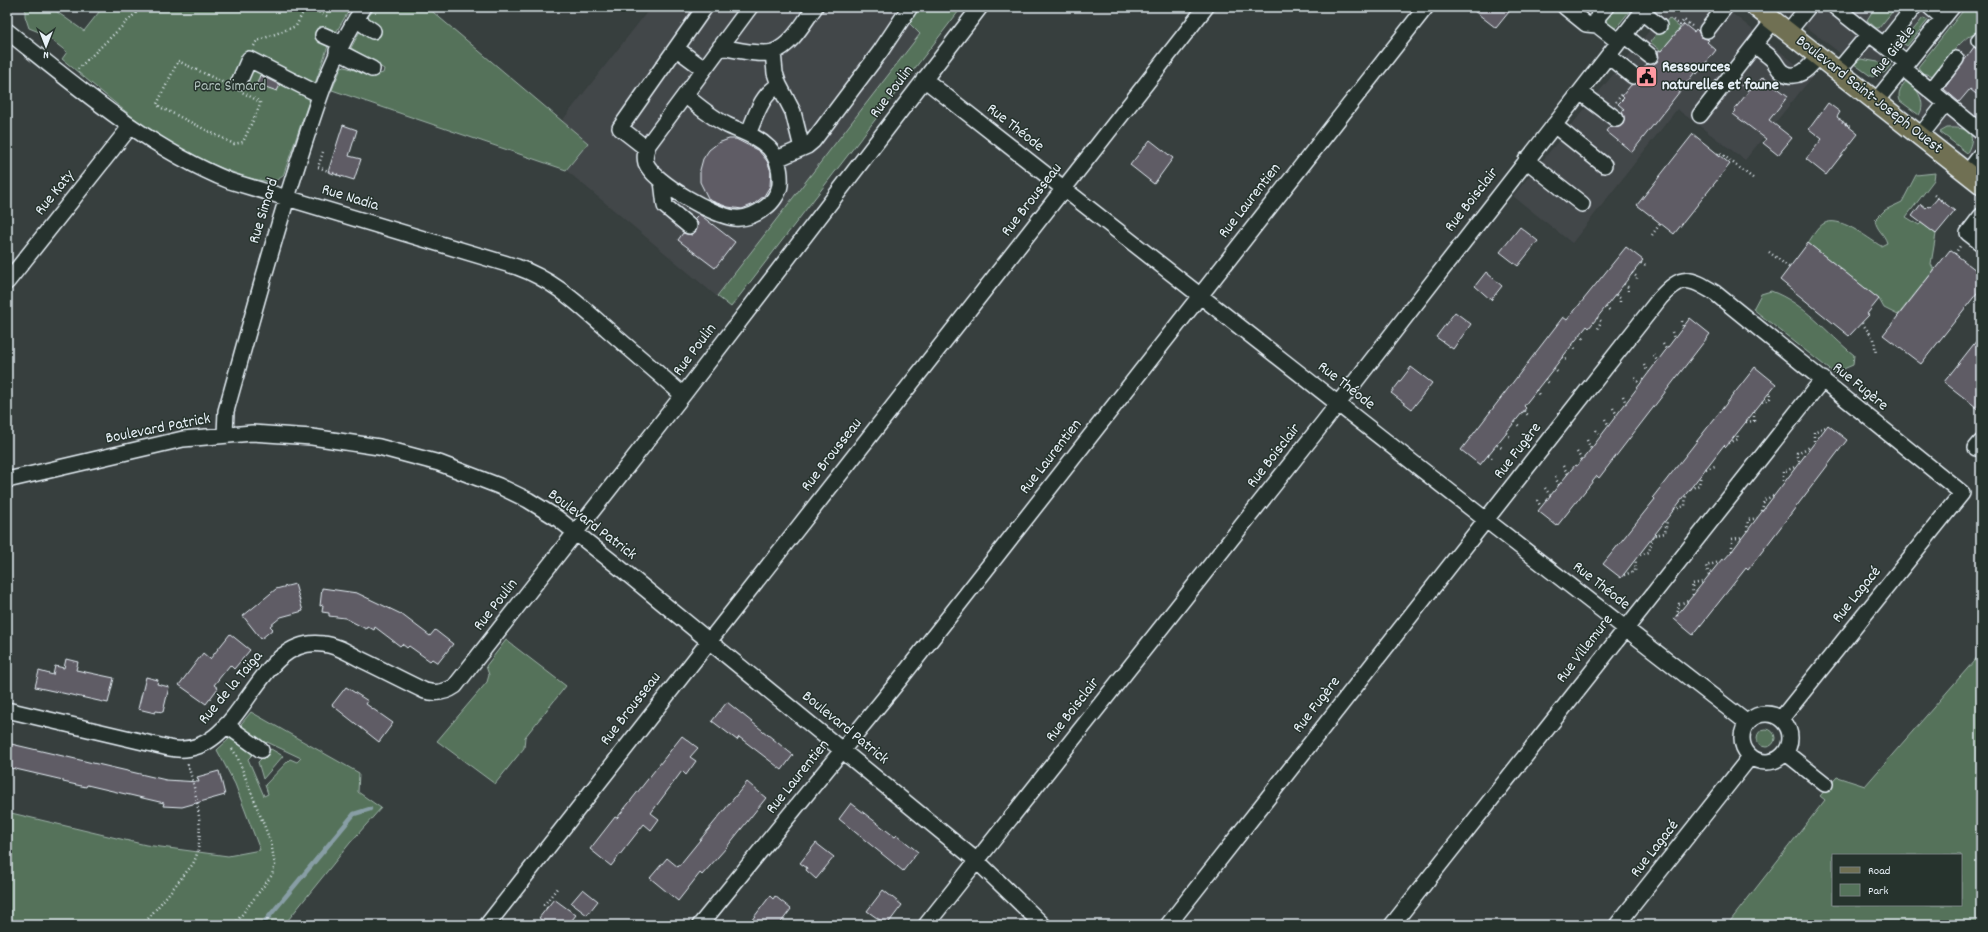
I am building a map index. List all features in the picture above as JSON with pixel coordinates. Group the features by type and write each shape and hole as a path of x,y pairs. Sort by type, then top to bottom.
{"main road":[{"name":"Boulevard Saint-Joseph Ouest","path":"1756,7 1974,178"}],"street":[{"path":"647,149 620,128 677,49 705,7"},
{"path":"685,95 714,118 759,139 777,159 781,176 779,188 771,204 759,212 746,217 727,217 703,207 662,181 649,168 646,161 647,149 685,95 750,7"},
{"path":"720,47 764,53 773,52 793,37 815,7"},
{"path":"777,159 802,148 813,141 880,52 910,7"},
{"name":"Rue Poulin","path":"425,691 434,693 443,692 455,686 684,394 980,7"},
{"name":"Rue Brousseau","path":"487,925 708,640 1206,7"},
{"name":"Rue Laurentien","path":"700,925 843,750 1426,7"},
{"path":"1565,7 1586,24 1597,25 1650,56"},
{"path":"1597,25 1598,16 1606,7"},
{"path":"1707,30 1725,7"},
{"path":"1788,32 1808,7"},
{"path":"1835,7 1884,46 1931,91 1981,132"},
{"path":"1884,46 1914,7"},
{"path":"1930,7 1948,12"},
{"path":"1644,10 1664,21"},
{"name":"Rue Boisclair","path":"926,925 1338,402 1644,10"},
{"name":"Rue Gisèle","path":"1876,101 1948,12"},
{"path":"360,13 373,30"},
{"name":"Rue Simard","path":"225,435 226,411 287,198 320,95 339,47 360,13"},
{"path":"1700,115 1774,21"},
{"name":"Rue Nadia","path":"7,31 130,127 203,170 230,181 517,267 541,277 556,286 684,394"},
{"path":"1838,71 1869,34"},
{"path":"323,35 372,69"},
{"path":"1755,46 1773,60 1782,72 1788,74 1800,74 1819,56"},
{"path":"677,49 704,69"},
{"path":"773,52 778,85 793,112 802,148"},
{"path":"1608,56 1633,76"},
{"path":"239,82 249,59 320,95"},
{"path":"1931,91 1956,59"},
{"name":"Rue Théode","path":"924,79 1746,722"},
{"path":"748,134 764,97 769,90 778,85"},
{"path":"1580,92 1616,119"},
{"path":"1920,136 1946,103"},
{"path":"1554,125 1604,165"},
{"name":"Rue Katy","path":"7,282 130,127"},
{"path":"1974,178 1981,155"},
{"path":"1526,160 1582,204"},
{"path":"662,181 666,206 689,226"},
{"path":"1981,216 1968,233 1981,243"},
{"name":"Rue Fugère","path":"1168,925 1660,298 1672,285 1679,281 1696,282 1715,293 1962,493"},
{"name":"Rue Villemure","path":"1392,925 1823,379"},
{"name":"Boulevard Patrick","path":"7,480 183,439 225,435 271,434 312,437 373,446 419,457 462,471 528,500 558,518 977,861 1043,925"},
{"name":"Rue Lagacé","path":"1781,719 1962,493"},
{"name":"Rue de la Taïga","path":"7,710 169,748 184,750 204,744 221,730 276,662 294,648 307,644 323,643 338,648 425,691"},
{"path":"1761,714 1769,714 1781,719 1788,728 1790,737 1786,753 1780,758 1765,762 1757,761 1750,757 1742,744 1743,729 1746,722 1761,714"},
{"path":"221,730 261,750"},
{"path":"1786,753 1825,784"},
{"name":"Rue Lagacé","path":"1617,925 1750,757"}],"path":[{"path":"83,64 142,7"},
{"path":"249,59 248,55 257,41 296,26 307,7 330,17"},
{"path":"1664,21 1680,25"},
{"path":"178,61 236,88 260,102 243,142 234,144 160,107 157,104 178,61"},
{"path":"1839,119 1851,128"},
{"path":"323,152 318,168 341,176"},
{"path":"1718,154 1719,152 1754,179"},
{"path":"1934,194 1946,204"},
{"path":"1652,235 1660,224"},
{"path":"1769,252 1790,268"},
{"path":"1641,263 1647,267"},
{"path":"1632,273 1638,277 1637,279"},
{"path":"1624,284 1628,287 1628,291"},
{"path":"1616,295 1620,298 1620,302"},
{"path":"1606,307 1611,313"},
{"path":"1597,318 1601,321 1598,329"},
{"path":"1682,321 1683,327"},
{"path":"1862,323 1874,339 1876,354"},
{"path":"1672,332 1674,338"},
{"path":"1580,335 1584,339"},
{"path":"1663,344 1666,349"},
{"path":"1572,345 1576,350"},
{"path":"1654,355 1657,361"},
{"path":"1562,357 1567,360"},
{"path":"1644,365 1648,372"},
{"path":"1554,368 1558,373"},
{"path":"1635,378 1639,383"},
{"path":"1545,379 1549,384"},
{"path":"1536,390 1539,395"},
{"path":"1762,402 1770,398 1770,391"},
{"path":"1622,396 1626,404"},
{"path":"1613,408 1617,415"},
{"path":"1524,411 1528,415"},
{"path":"1746,422 1754,420 1754,412"},
{"path":"1605,419 1609,426"},
{"path":"1515,422 1519,426"},
{"path":"1814,441 1814,432 1825,428"},
{"path":"1596,430 1600,437"},
{"path":"1506,433 1511,438"},
{"path":"1729,443 1738,439 1737,433"},
{"path":"1588,440 1591,449"},
{"path":"1497,445 1502,448"},
{"path":"1799,461 1797,453 1810,447"},
{"path":"1577,452 1582,460"},
{"path":"1488,455 1493,459"},
{"path":"1563,466 1568,474"},
{"path":"1706,469 1715,466"},
{"path":"1783,481 1783,472 1795,467"},
{"path":"1690,489 1699,485 1701,475"},
{"path":"1555,477 1559,485"},
{"path":"1545,488 1550,495"},
{"path":"1674,509 1685,506 1686,494"},
{"path":"1762,511 1764,500 1774,496"},
{"path":"1537,500 1541,507"},
{"path":"1747,531 1748,520 1757,518"},
{"path":"1655,535 1665,533 1667,521"},
{"path":"1732,551 1732,539 1743,537"},
{"path":"1640,555 1649,552 1652,540"},
{"path":"1624,575 1635,571 1636,560"},
{"path":"1709,576 1706,566 1719,562"},
{"path":"1693,595 1692,584 1704,582"},
{"path":"1677,616 1679,604 1688,601"},
{"path":"221,730 237,756 271,843 275,865 272,875 234,925"},
{"path":"143,925 198,856 199,822 192,776 184,750"},
{"path":"547,908 544,906 558,887"}],"shaded area":[{"path":"651,7 946,7 720,299 566,170 588,143 562,121"},
{"path":"1669,7 1724,7 1812,77 1745,160 1677,109 1572,243 1513,196"},
{"path":"1781,7 1939,7 1885,72 1872,77"},
{"path":"1966,7 1981,7 1981,164 1900,101 1899,98 1900,89"}],"green space":[{"name":"Parc Simard","path":"25,7 50,7 84,31 103,7 351,7 328,46 283,176 272,181 247,177 213,164 180,149 157,135 62,59 67,52 44,34 29,28 25,16"},
{"path":"376,7 427,7 588,143 566,170 332,90 342,66 373,76 383,73 384,69 351,48 367,18"},
{"path":"919,7 962,7 731,307 717,296 920,34 908,22"},
{"path":"1612,7 1633,7 1616,28 1606,24 1603,19"},
{"path":"1875,7 1896,7 1879,28 1876,28 1867,20"},
{"path":"1966,7 1981,7 1981,35 1978,32 1960,43 1934,76 1922,73 1918,67"},
{"path":"1669,18 1680,28 1661,51 1650,42"},
{"path":"1923,18 1928,20 1907,46 1904,44 1904,41"},
{"path":"1861,59 1891,65 1885,72 1872,77 1854,64"},
{"path":"1907,80 1920,96 1922,106 1919,115 1900,101 1900,90"},
{"path":"1947,128 1961,129 1969,132 1971,140 1967,153 1940,132"},
{"path":"1935,173 1934,180 1906,217 1919,225 1921,223 1936,234 1931,264 1934,270 1898,315 1884,308 1879,299 1808,243 1823,224 1837,222 1853,228 1881,246 1887,243 1877,227 1875,220 1885,210 1902,202 1916,175"},
{"path":"1771,291 1794,303 1815,319 1854,355 1853,365 1834,373 1753,309 1761,294"},
{"path":"506,640 566,686 525,737 524,748 495,784 437,741 487,682 489,675 486,666"},
{"path":"1981,653 1981,925 1727,925 1825,800 1820,796 1837,777 1865,786"},
{"path":"251,712 359,773 358,792 381,808 350,843 284,925 7,925 7,812 146,845 228,856 260,850 235,784 217,750 230,738 255,752 248,759 264,796 268,794 265,785 290,759 297,762 301,758 267,742 264,745 249,736 241,724"},
{"path":"1766,729 1772,732 1775,738 1772,744 1766,747 1760,744 1757,738 1760,732"},
{"path":"271,749 283,756 263,779 258,762"}],"building":[{"path":"1469,7 1513,7 1496,28"},
{"path":"1684,24 1694,32 1696,29 1701,37 1709,40 1707,42 1716,50 1697,74 1695,72 1632,152 1606,131 1610,126 1619,127 1623,124 1624,116 1622,112 1624,109 1618,104 1624,98 1622,96 1631,85 1640,82 1642,77 1641,72 1647,64 1657,62 1659,50 1661,51"},
{"path":"1974,47 1981,53 1981,98 1970,89 1959,102 1944,89"},
{"path":"260,75 280,85 277,91 257,84"},
{"path":"1763,77 1788,96 1769,120 1792,138 1778,155 1763,143 1766,139 1733,114 1736,111 1734,110 1749,91"},
{"path":"1828,103 1840,112 1837,117 1858,134 1826,175 1806,159 1822,139 1809,129"},
{"path":"343,125 357,130 349,156 361,159 354,180 328,172"},
{"path":"1693,134 1730,164 1674,234 1637,205"},
{"path":"729,139 736,139 759,151 767,161 771,171 770,186 764,196 754,204 742,209 728,207 709,200 700,182 700,170 703,159 709,150 718,143"},
{"path":"1150,140 1173,158 1154,184 1130,165"},
{"path":"1938,198 1955,211 1936,234 1912,216 1921,204 1926,208 1928,206 1930,207"},
{"path":"699,214 735,242 715,268 678,240 683,233 692,235 696,231 698,223 694,219"},
{"path":"1520,227 1538,241 1518,266 1500,252"},
{"path":"1808,243 1879,299 1867,314 1869,315 1849,336 1780,280"},
{"path":"1626,247 1643,260 1589,328 1587,326 1524,406 1526,408 1480,465 1461,450 1563,317 1567,320"},
{"path":"1950,250 1981,274 1981,288 1921,364 1883,335"},
{"path":"1486,272 1502,286 1491,300 1475,286"},
{"path":"1455,312 1471,324 1453,349 1436,337"},
{"path":"1690,318 1710,334 1599,478 1597,476 1557,526 1538,511 1575,465 1577,466 1591,449"},
{"path":"1981,335 1981,411 1944,382"},
{"path":"1411,367 1432,383 1412,409 1391,393"},
{"path":"1755,367 1776,384 1726,447 1724,445 1621,578 1603,564 1655,499 1653,497"},
{"path":"1828,425 1847,440 1748,570 1746,568 1693,635 1674,619 1722,559 1724,560 1732,551"},
{"path":"295,584 303,611 281,617 270,626 273,629 261,639 243,616 276,589"},
{"path":"322,588 357,593 401,614 430,636 435,630 453,644 438,663 432,659 430,661 409,646 407,648 402,644 400,646 375,627 374,630 367,626 366,629 345,618 329,616 329,613 322,612 323,605 320,606"},
{"path":"230,634 250,650 234,669 230,665 214,685 218,688 206,704 179,685 203,653 210,659"},
{"path":"66,659 78,662 76,670 114,678 108,703 35,687 39,671 53,675 55,666 64,668"},
{"path":"146,677 158,680 157,684 169,687 163,712 156,711 155,713 138,709"},
{"path":"346,687 368,701 366,704 393,723 379,742 332,705"},
{"path":"727,702 793,755 782,770 739,737 737,740 712,721"},
{"path":"682,736 698,748 690,757 696,761 686,775 682,771 651,813 659,819 651,830 644,824 611,866 590,849 615,817 617,818"},
{"path":"7,743 166,780 199,782 197,777 219,771 225,795 182,807 163,806 164,803 87,785 86,787 63,782 63,780 7,767"},
{"path":"747,782 766,798 726,848 702,875 700,873 678,901 650,878 667,858 678,867"},
{"path":"851,803 895,837 897,835 918,852 903,871 839,819"},
{"path":"816,843 834,857 816,879 806,870 807,868 800,863"},
{"path":"583,889 598,901 587,915 571,903"},
{"path":"883,890 902,905 887,925 867,911"},
{"path":"770,896 773,899 775,896 791,909 779,925 748,925"},
{"path":"554,899 576,915 568,925 548,925 539,918"}],"waterway":[{"path":"262,925 354,814 370,809"}],"place":[{"name":"Ressources naturelles et faune","path":"1646,76"}]}
